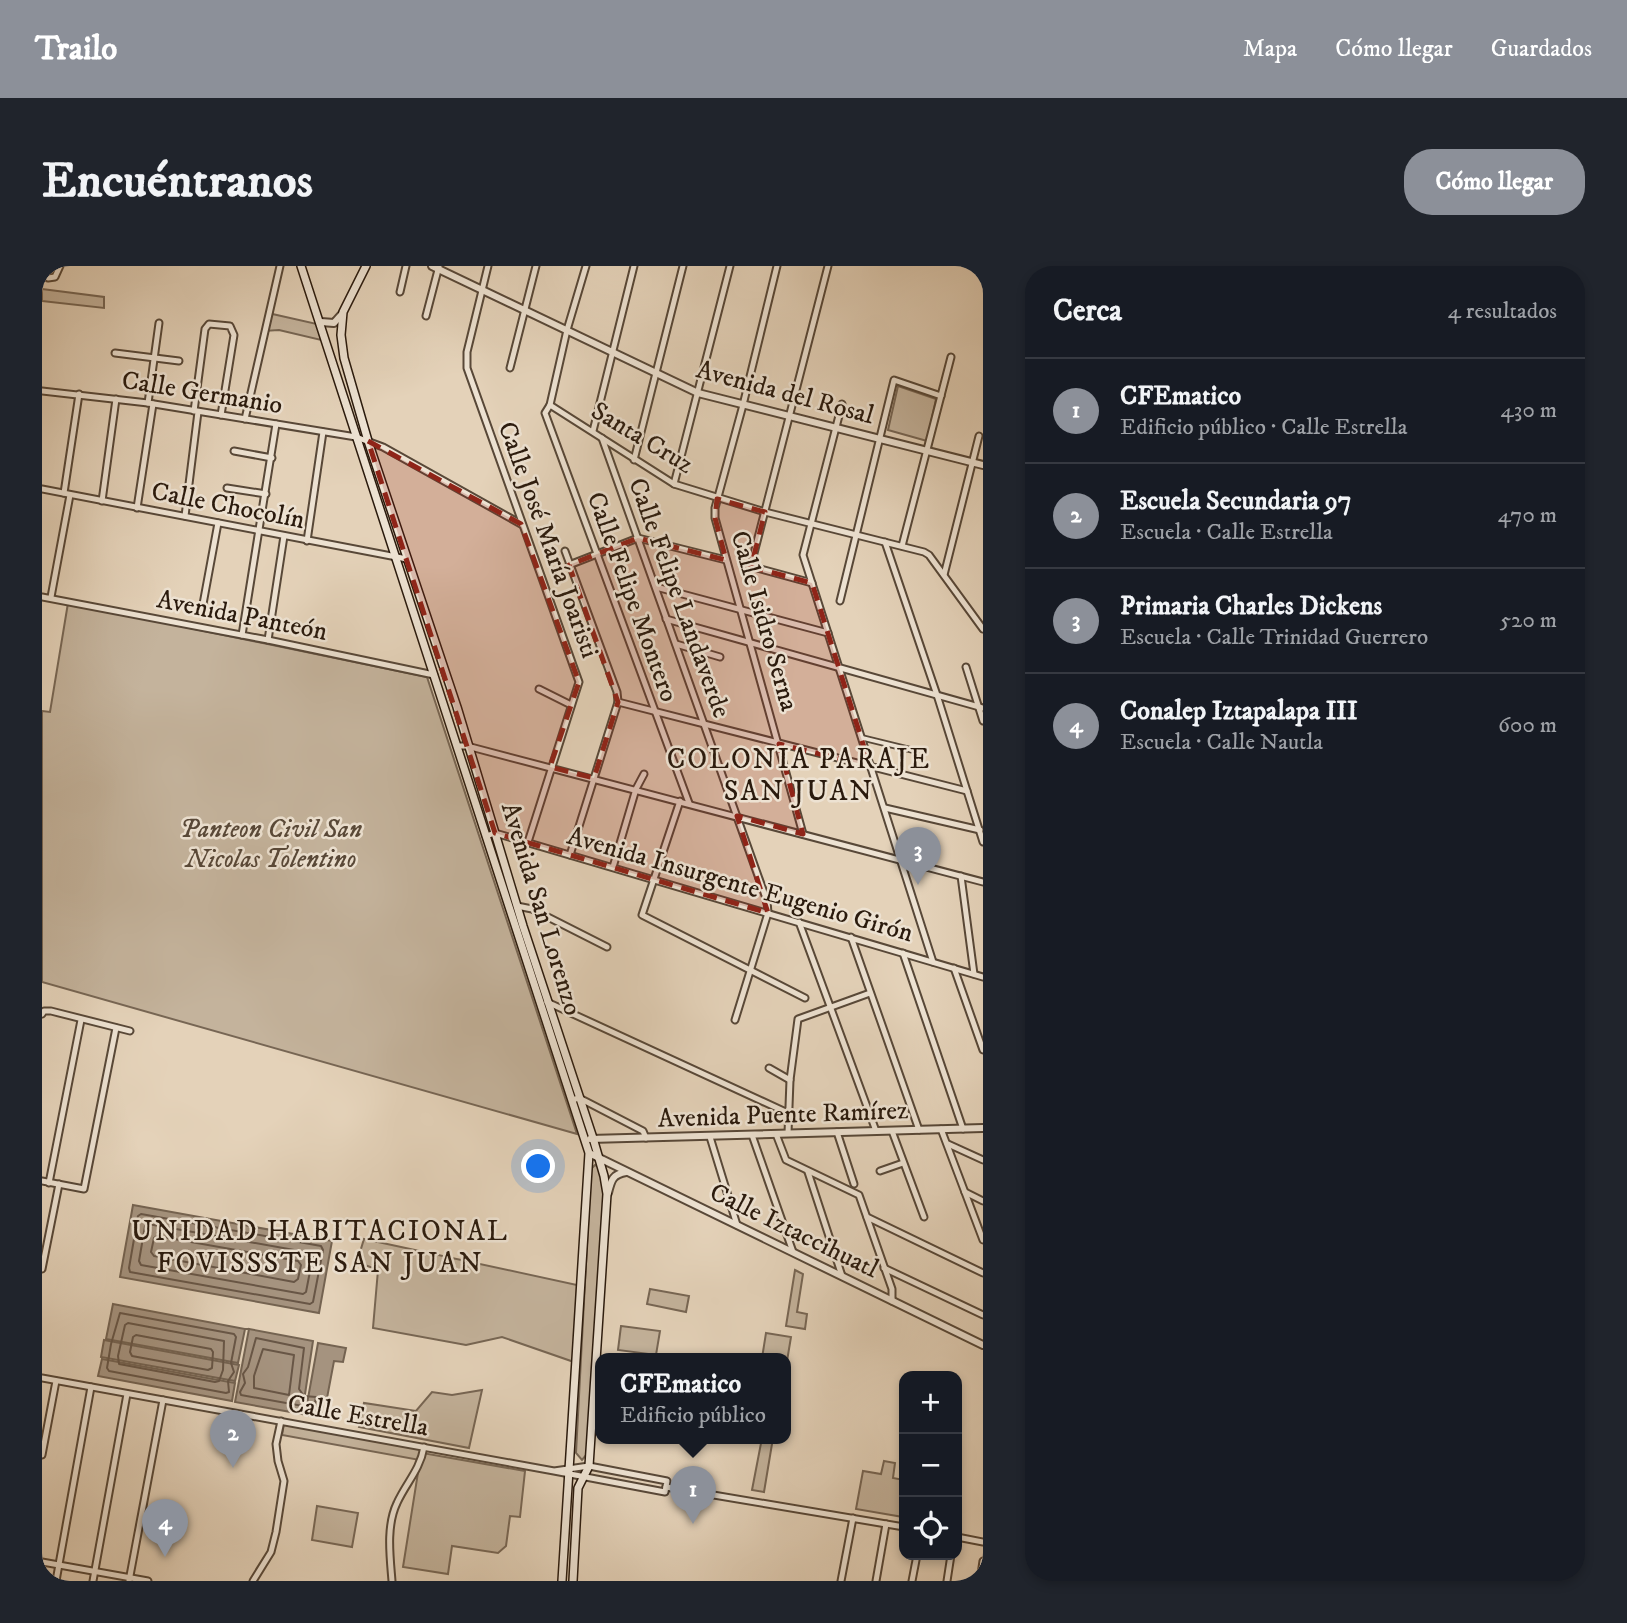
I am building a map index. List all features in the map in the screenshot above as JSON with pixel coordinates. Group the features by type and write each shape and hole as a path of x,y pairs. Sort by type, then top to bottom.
{"main road":[{"name":"Avenida San Lorenzo","path":"301,266 486,836 544,1003 575,1099 584,1139 593,1154 607,1194 596,1353"},
{"name":"Avenida San Lorenzo","path":"365,267 343,312 341,335 344,358 368,441 457,707 544,1003"},
{"name":"Avenida San Lorenzo","path":"562,1581 567,1472 593,1154 593,1138 575,1099"},
{"name":"Avenida San Lorenzo","path":"573,1581 578,1488 589,1466 595,1375"}],"street":[{"path":"42,266 44,275 48,278 54,277 60,266"},
{"path":"245,419 281,266"},
{"path":"400,292 406,266"},
{"name":"Calle José María Joaristi","path":"488,266 467,352 467,368 579,682 550,766 528,842"},
{"path":"510,368 536,266"},
{"path":"550,405 586,266"},
{"path":"593,431 634,266"},
{"path":"634,460 683,266"},
{"path":"674,484 730,266"},
{"name":"Calle Isidro Serna","path":"777,266 717,499 716,518 803,834"},
{"path":"812,583 757,569 752,562 828,266"},
{"path":"426,316 436,267"},
{"name":"Avenida del Rosal","path":"436,267 698,393 983,465"},
{"path":"321,321 334,323 341,318 343,312"},
{"path":"137,508 159,323"},
{"path":"185,516 205,329 209,324 230,326 234,335 221,415"},
{"path":"115,353 179,361"},
{"path":"902,546 951,357"},
{"path":"840,601 894,380 942,396"},
{"name":"Calle Germanio","path":"42,391 151,404 356,437 521,524"},
{"path":"51,597 79,394"},
{"path":"102,501 116,399"},
{"path":"842,404 803,555 933,962"},
{"name":"Santa Cruz","path":"550,405 674,484 717,499 924,552 944,575"},
{"name":"Calle Felipe Montero","path":"550,405 545,413 689,803"},
{"path":"242,635 276,424"},
{"path":"307,541 323,432"},
{"path":"979,436 944,575 982,627"},
{"name":"Calle Felipe Landaverde","path":"602,438 767,901 768,913"},
{"path":"234,451 272,458"},
{"path":"227,488 266,494"},
{"name":"Calle Chocolín","path":"42,489 407,559"},
{"path":"203,604 218,523"},
{"path":"386,527 396,524"},
{"path":"268,640 284,537"},
{"path":"569,565 638,538 726,560"},
{"path":"885,542 983,842"},
{"path":"565,551 617,692 618,702 570,855"},
{"path":"656,587 828,633"},
{"name":"Avenida Panteón","path":"42,597 434,675"},
{"path":"982,627 983,614"},
{"path":"666,618 981,707"},
{"path":"676,644 720,657"},
{"path":"966,667 981,707 983,721"},
{"path":"539,689 571,705"},
{"path":"618,702 967,791"},
{"path":"862,737 912,750"},
{"path":"457,746 467,746 550,766 983,882"},
{"path":"613,867 636,789 644,774"},
{"path":"680,801 642,915 805,998"},
{"path":"885,808 980,830"},
{"path":"975,815 983,817"},
{"path":"486,836 495,833"},
{"name":"Avenida Insurgente Eugenio Girón","path":"495,833 983,977"},
{"path":"961,876 974,974"},
{"path":"517,906 532,909 607,947"},
{"path":"735,1020 768,913"},
{"path":"799,922 876,1131"},
{"path":"851,937 919,1130"},
{"path":"903,953 963,1129"},
{"path":"954,968 983,1050"},
{"path":"788,1133 790,1080 798,1019 870,993"},
{"path":"544,1003 788,1113"},
{"path":"43,1013 130,1031"},
{"path":"81,1020 45,1182 84,1189 116,1028"},
{"path":"769,1069 790,1080"},
{"path":"575,1099 643,1131 646,1138"},
{"name":"Avenida Puente Ramírez","path":"584,1139 983,1128"},
{"path":"941,1129 983,1240"},
{"path":"892,1131 924,1217"},
{"path":"837,1132 853,1184"},
{"path":"776,1134 786,1160 859,1195 892,1289 892,1301"},
{"path":"752,1135 793,1252"},
{"path":"710,1137 737,1225"},
{"path":"947,1144 983,1160"},
{"name":"Calle Iztaccihuatl","path":"593,1154 983,1345"},
{"path":"880,1171 903,1163"},
{"path":"607,1194 612,1178 626,1172"},
{"path":"808,1172 842,1276"},
{"path":"42,1269 59,1184"},
{"path":"965,1192 983,1201"},
{"path":"867,1217 983,1273"},
{"path":"884,1268 983,1315"},
{"name":"Calle Estrella","path":"42,1378 583,1477 666,1487 899,1526"},
{"path":"42,1455 56,1381"},
{"path":"56,1581 91,1387"},
{"path":"93,1581 127,1394"},
{"path":"130,1579 163,1400"},
{"path":"253,1581 273,1548 282,1498 284,1481 276,1444 281,1422"},
{"path":"392,1581 390,1528 397,1503 416,1473 424,1447"},
{"name":"Calle Estrella","path":"567,1472 589,1466 666,1487"},
{"path":"841,1581 853,1518"},
{"path":"876,1581 886,1524"},
{"path":"962,1538 983,1542"},
{"path":"912,1581 915,1560"},
{"path":"947,1581 950,1560"},
{"path":"42,1562 148,1581"},
{"path":"980,1581 983,1562"}],"highlighted area":[{"path":"368,441 521,524 579,682 550,767 594,778 618,702 569,565 638,538 726,560 715,518 717,499 765,512 751,567 812,583 870,766 779,744 803,834 737,816 768,913 495,833"}],"green space":[{"path":"42,289 104,297 104,308 42,301"},
{"path":"268,313 317,324 321,340 279,330 264,331"},
{"path":"898,386 936,399 927,441 888,430"},
{"name":"Panteon Civil San Nicolas Tolentino","path":"68,603 427,677 577,1134 42,982 42,711 50,712"},
{"path":"595,1165 602,1168 605,1178 587,1454 582,1460 576,1453 591,1169"},
{"path":"364,1239 577,1285 574,1362 502,1337 466,1345 373,1328 378,1270 357,1262"},
{"path":"795,1270 803,1274 797,1312 807,1314 805,1329 786,1326"},
{"path":"650,1289 689,1296 686,1312 647,1304"},
{"path":"621,1326 660,1331 656,1353 618,1350"},
{"path":"766,1333 791,1337 788,1353 763,1353"},
{"path":"482,1390 469,1448 359,1427 364,1403 416,1411 432,1392 452,1395"},
{"path":"284,1423 422,1449 422,1453 525,1471 520,1517 510,1516 506,1546 498,1553 452,1546 448,1574 403,1567 420,1460 282,1435"},
{"path":"761,1444 772,1444 764,1492 752,1490"},
{"path":"884,1461 895,1463 893,1478 899,1479 899,1516 856,1509 863,1471 881,1474"},
{"path":"317,1506 358,1513 352,1547 312,1540"}],"water":[{"path":"133,1205 332,1241 319,1313 120,1277"},
{"path":"113,1304 245,1329 238,1363 106,1339"},
{"path":"249,1329 313,1341 302,1414 235,1402"},
{"path":"104,1340 239,1365 235,1381 101,1357"},
{"path":"318,1343 346,1348 343,1362 334,1361 320,1418 305,1415"},
{"path":"102,1359 235,1383 232,1401 98,1376"}],"place":[{"name":"Primaria Charles Dickens","path":"918,885"},
{"name":"Escuela Secundaria 97","path":"233,1468"},
{"name":"CFEmatico","path":"693,1524"},
{"name":"Conalep Iztapalapa III","path":"165,1557"}],"district":[{"name":"COLONIA PARAJE SAN JUAN","path":"799,775"},
{"name":"UNIDAD HABITACIONAL FOVISSSTE SAN JUAN","path":"320,1247"}]}
